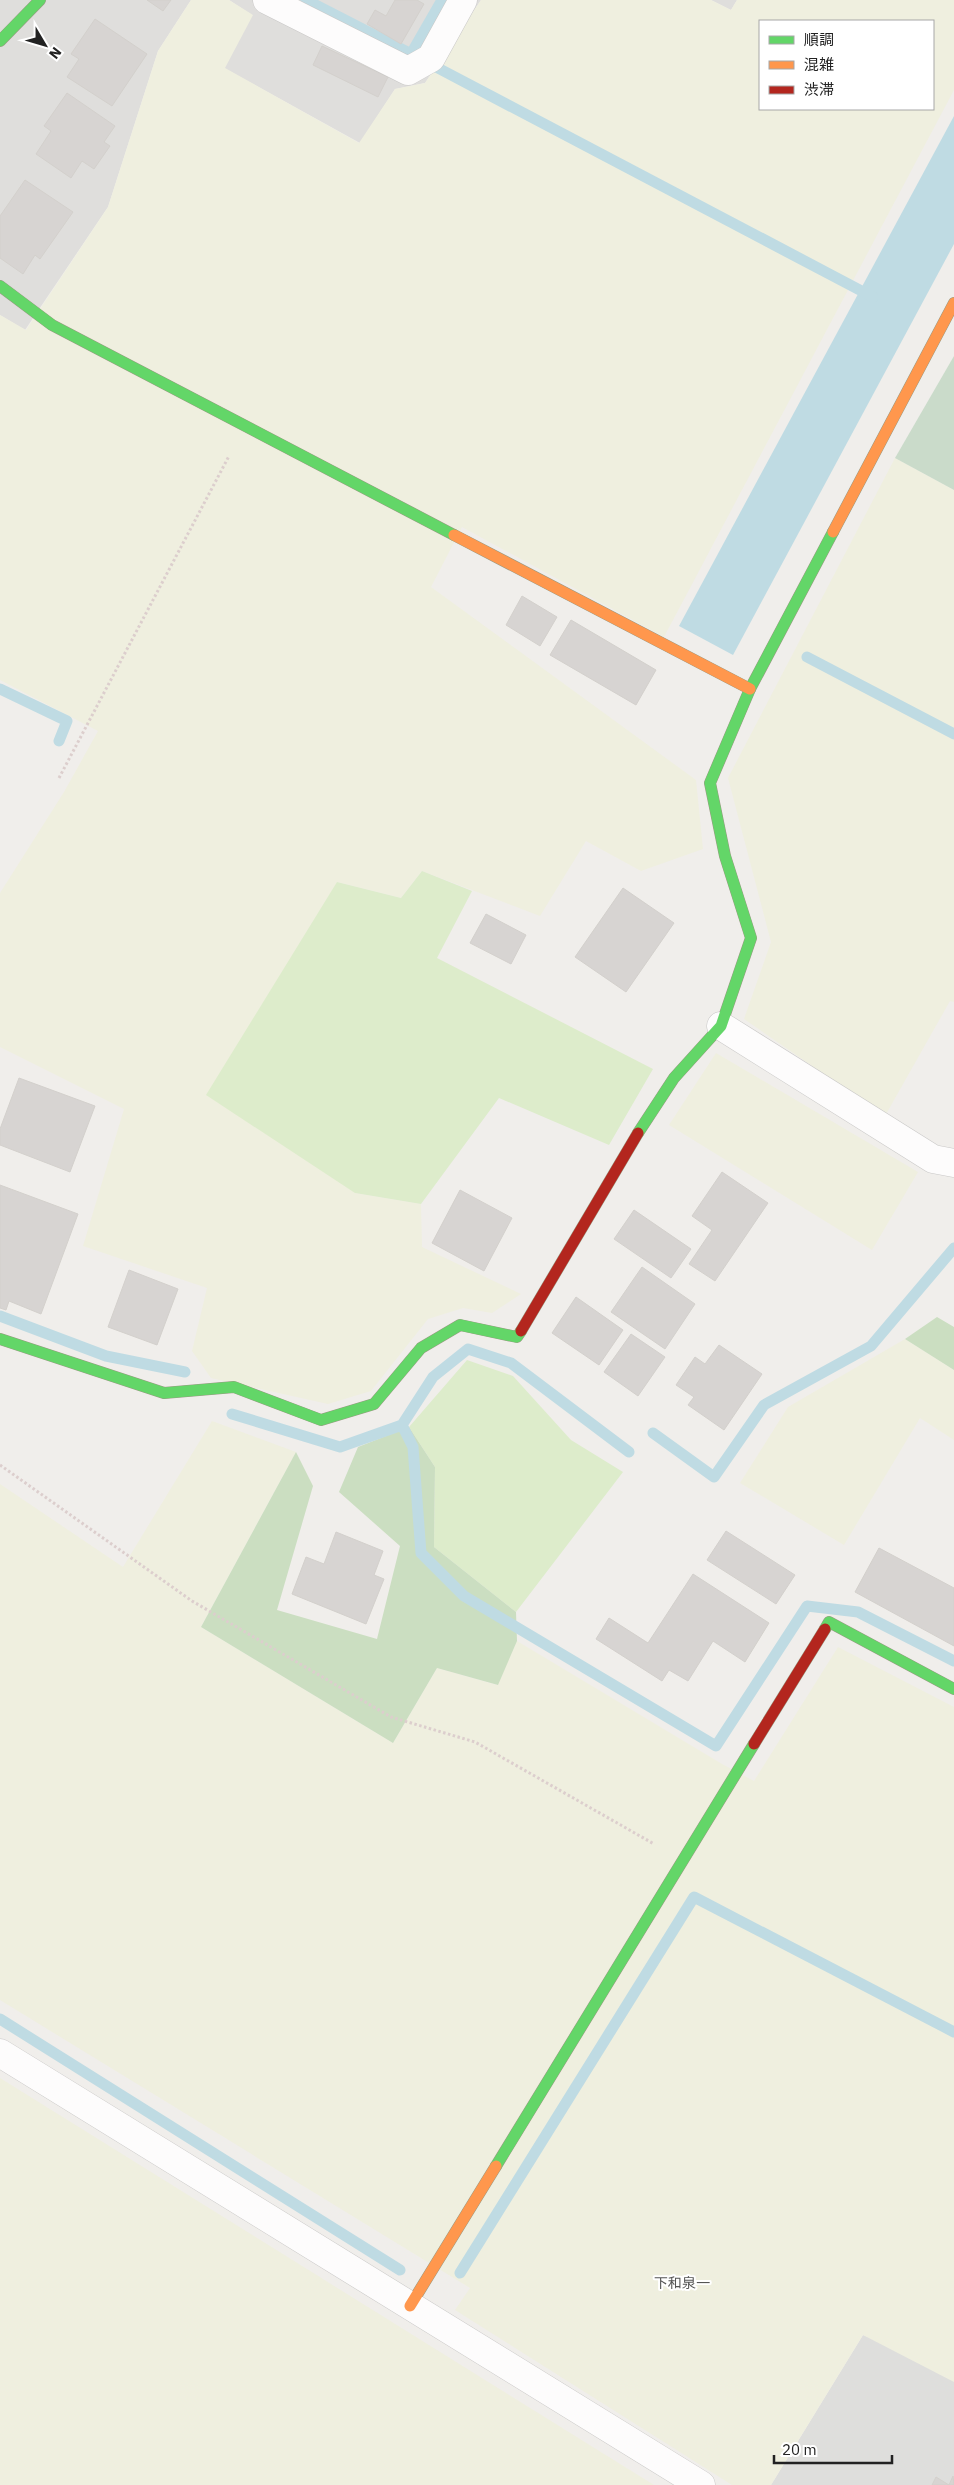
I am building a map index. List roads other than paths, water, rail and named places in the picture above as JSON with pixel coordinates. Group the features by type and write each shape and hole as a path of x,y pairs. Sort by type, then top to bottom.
{"street":[{"path":"0,41 40,0"},
{"path":"267,0 408,71 431,58 464,0"},
{"path":"0,286 52,325 750,689"},
{"path":"0,1339 164,1393 234,1387 321,1420 374,1404 421,1348 460,1325 517,1337 622,1158 674,1078 721,1026 751,938 726,856 710,783 750,689 951,316"},
{"path":"721,1026 933,1159 954,1164"},
{"path":"410,2306 829,1622 954,1689"},
{"path":"0,2053 701,2485"}],"water":[{"path":"954,116 954,244 733,655 679,626"}],"waterway":[{"path":"306,0 411,54 442,0"},
{"path":"436,67 873,297"},
{"path":"807,657 954,734"},
{"path":"0,689 67,721 59,741"},
{"path":"653,1433 714,1477 764,1405 871,1346 954,1248"},
{"path":"0,1316 106,1356 185,1372"},
{"path":"402,1425 433,1377 468,1349 511,1363 629,1452"},
{"path":"232,1414 340,1447 402,1425 413,1447 421,1553 464,1596 716,1746 807,1606 858,1612 954,1661"},
{"path":"460,2273 694,1897 954,2032"},
{"path":"0,2019 400,2270"}],"district":[{"name":"下和泉一","path":"682,2283"}]}
